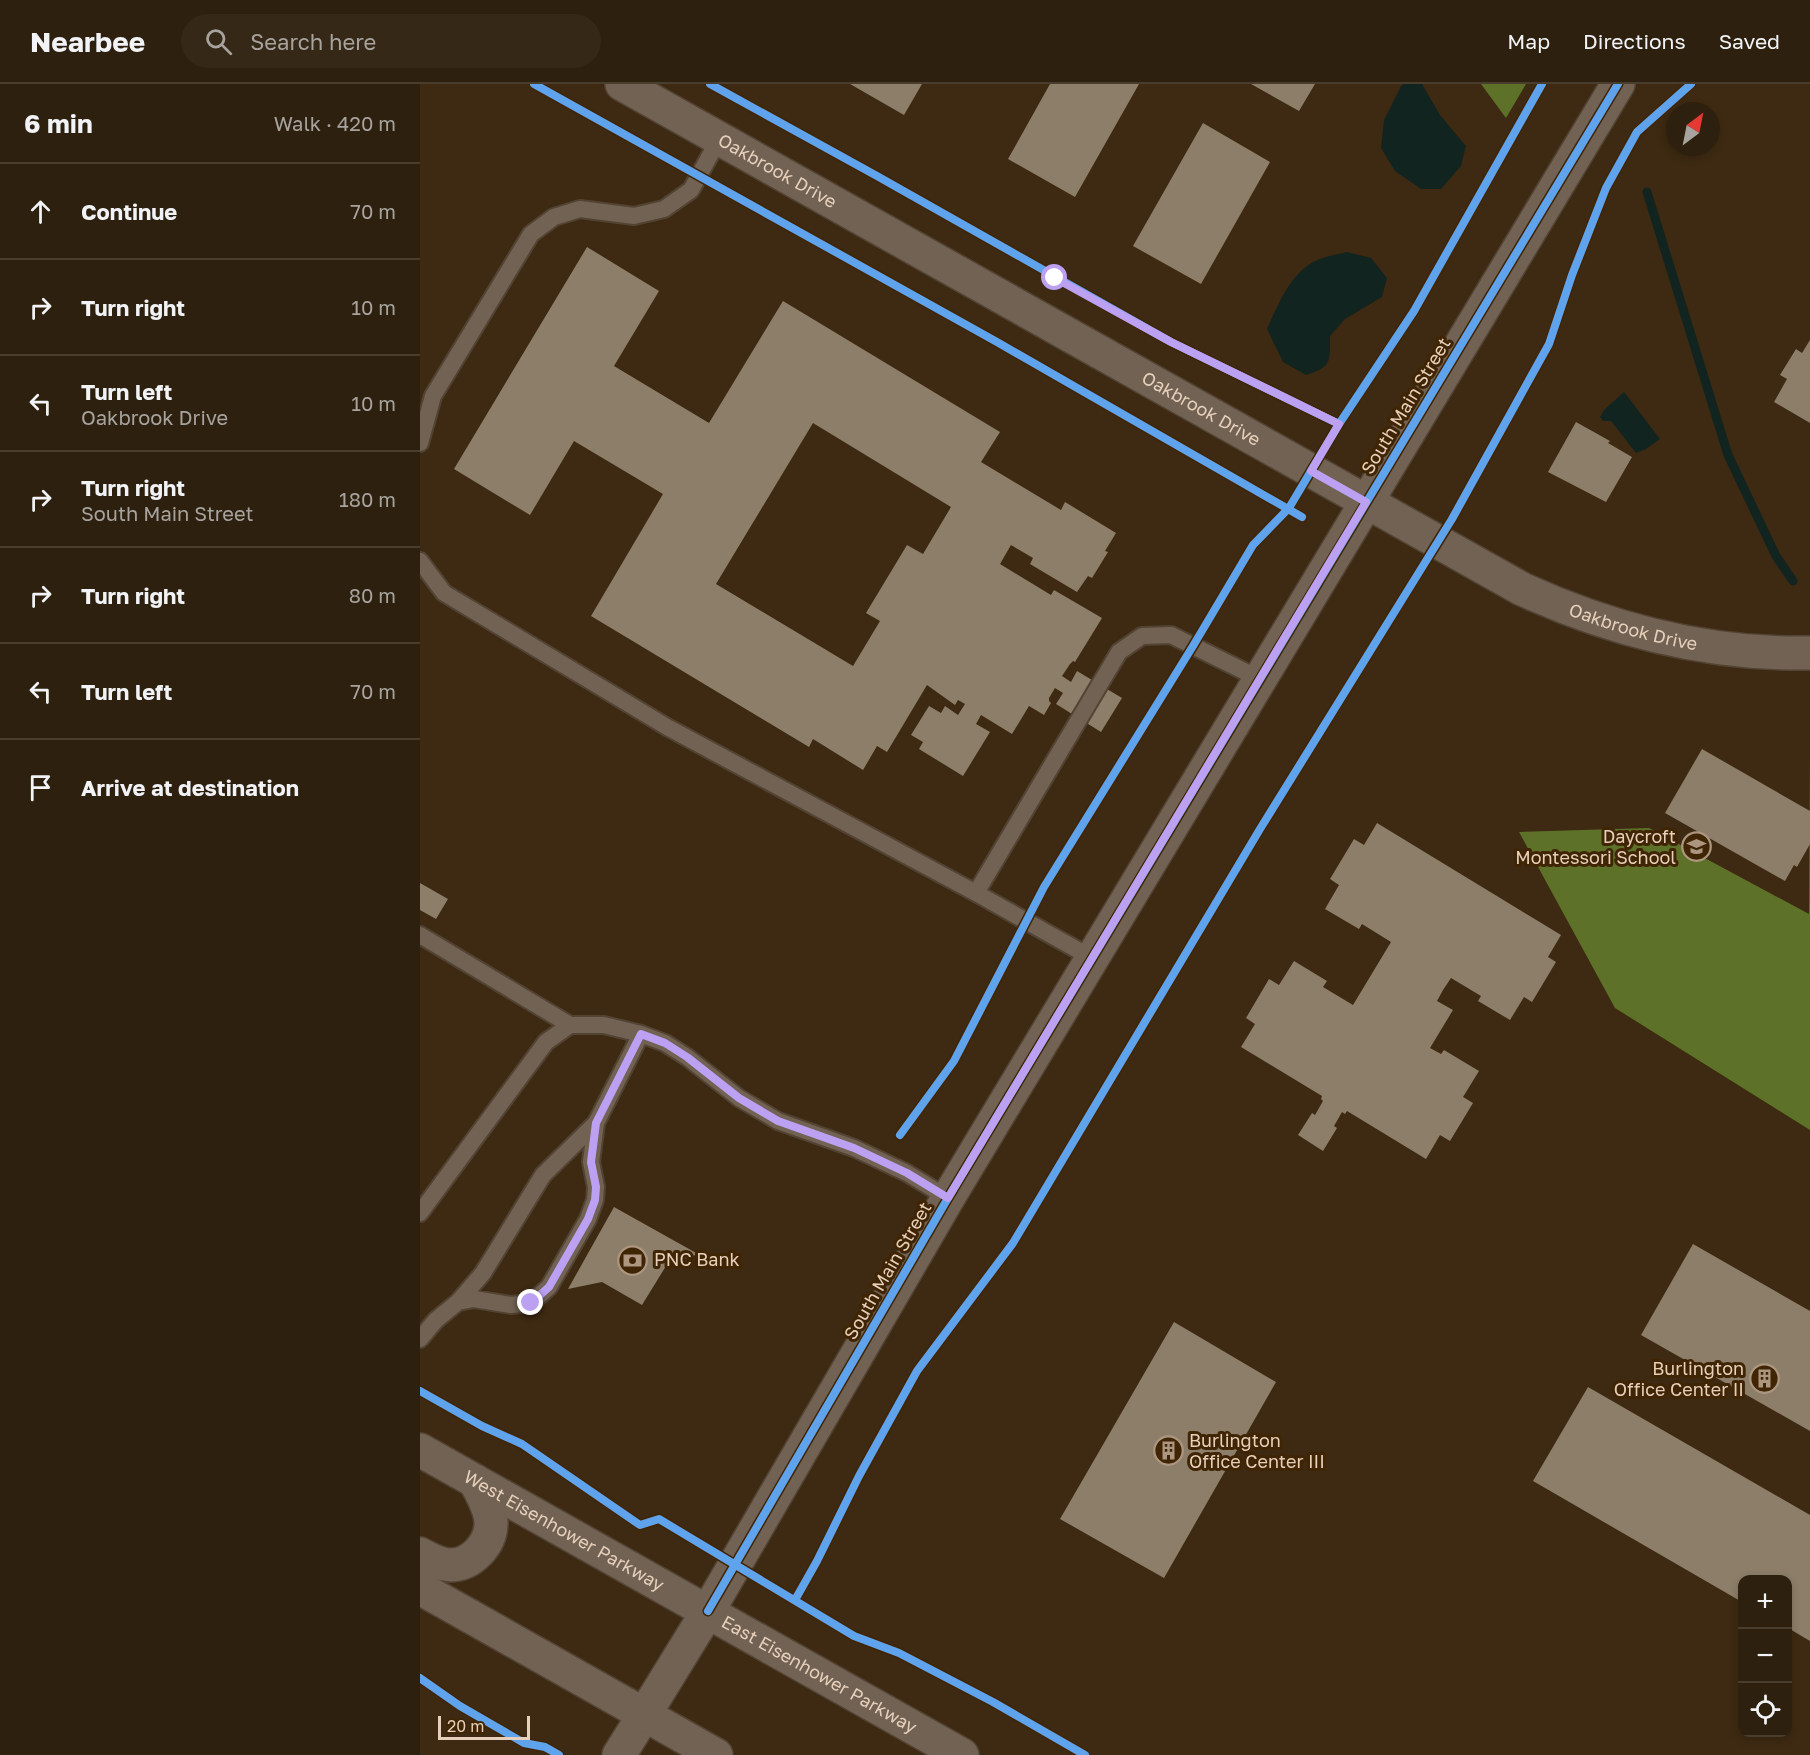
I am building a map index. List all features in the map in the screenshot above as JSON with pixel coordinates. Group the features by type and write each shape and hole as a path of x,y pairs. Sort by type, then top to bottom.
{"street":[{"name":"Oakbrook Drive","path":"622,84 1522,589 1560,606 1655,636 1714,648 1769,654 1810,653"},
{"name":"South Main Street","path":"619,1755 708,1611 948,1198 1092,957 1618,84"},
{"name":"West Eisenhower Parkway","path":"420,1450 708,1611"},
{"path":"420,1554 435,1562 453,1565 473,1558 486,1542 491,1525 487,1505 475,1481"},
{"path":"420,1588 716,1755"},
{"name":"East Eisenhower Parkway","path":"708,1611 962,1755"}],"lane":[{"path":"420,443 433,396 531,234 554,217 580,209 634,216 664,209 691,190 719,139"},
{"path":"420,561 444,593 657,721 1092,957"},
{"path":"975,893 1119,652 1142,636 1171,635 1260,679"},
{"path":"420,935 570,1025 604,1025 641,1034 665,1043 687,1057 739,1098 778,1121 854,1148 907,1173 948,1198"},
{"path":"420,1213 546,1042 570,1025"},
{"path":"420,1339 436,1320 458,1302 483,1273 543,1175 596,1123 641,1034"},
{"path":"458,1302 474,1299 511,1305 531,1303 549,1287 588,1219 595,1200 596,1187 591,1162 596,1123"}],"green space":[{"path":"1481,84 1526,84 1506,118"},
{"path":"1810,758 1810,1130 1615,1008 1519,832 1649,828 1809,914"}],"water":[{"path":"1404,84 1422,84 1440,115 1466,146 1461,166 1441,189 1421,189 1395,171 1381,148 1384,120"},
{"path":"1347,252 1371,258 1387,278 1382,297 1345,319 1330,336 1328,362 1321,369 1306,375 1283,362 1267,329 1287,288 1301,271 1320,259"},
{"path":"1624,392 1660,439 1636,453 1611,421 1603,421 1600,417 1604,410"}],"building":[{"path":"850,84 922,84 904,115"},
{"path":"1050,84 1139,84 1075,197 1008,159"},
{"path":"1251,84 1315,84 1299,111"},
{"path":"1203,123 1270,162 1201,284 1133,246"},
{"path":"587,247 659,291 614,366 709,423 783,301 1000,432 981,462 1061,510 1065,502 1116,533 1105,551 1108,552 1092,578 1088,576 1077,592 1030,564 1033,558 1011,545 1000,564 1051,595 1054,590 1102,618 1075,662 1070,664 1062,676 1071,682 1077,671 1122,698 1101,732 1056,704 1063,693 1055,688 1049,698 1051,703 1044,715 1029,706 1012,734 981,715 976,724 990,732 963,776 919,749 923,742 911,735 929,706 941,713 945,706 958,715 965,704 958,700 955,705 927,685 887,752 877,746 863,770 813,739 809,747 591,616 663,494 574,441 530,515 454,469","holes":["813,423 951,507 923,554 907,545 866,613 880,621 853,666 716,584"]},
{"path":"1810,340 1810,423 1774,402 1787,379 1780,375 1796,349 1802,353"},
{"path":"1576,422 1610,441 1608,443 1632,457 1606,502 1548,472"},
{"path":"1702,749 1810,811 1810,844 1797,867 1794,865 1785,881 1665,813"},
{"path":"1377,823 1561,935 1548,957 1556,962 1532,1002 1524,997 1510,1020 1478,1001 1481,996 1451,978 1443,990 1437,1001 1453,1010 1430,1048 1441,1054 1444,1050 1479,1071 1463,1097 1473,1103 1450,1141 1440,1135 1426,1159 1347,1111 1345,1114 1342,1112 1334,1126 1337,1128 1323,1151 1298,1135 1312,1113 1315,1115 1323,1101 1322,1096 1241,1047 1255,1024 1246,1018 1269,979 1279,985 1294,961 1327,981 1323,987 1353,1005 1391,942 1362,924 1359,929 1325,909 1339,885 1330,879 1354,839 1364,845"},
{"path":"420,883 448,899 436,919 420,910"},
{"name":"PNC Bank","path":"614,1207 698,1254 666,1266 642,1305 602,1282 568,1289"},
{"name":"Burlington Office Center II","path":"1693,1244 1810,1311 1810,1431 1641,1335"},
{"name":"Burlington Office Center III","path":"1174,1322 1276,1382 1164,1578 1060,1519"},
{"path":"1588,1387 1810,1515 1810,1641 1792,1630 1792,1575 1738,1575 1738,1600 1533,1481"}],"waterway":[{"path":"1647,192 1728,455 1776,556 1793,581"}],"cycle path":[{"path":"534,84 997,342 1302,517"},
{"path":"710,84 1171,342 1339,424"},
{"path":"900,1135 954,1061 1044,887 1253,545 1289,508 1339,424 1414,311 1542,84"},
{"path":"708,1611 948,1198 1618,84"},
{"path":"795,1600 859,1476 917,1371 1013,1243 1260,829 1452,519 1549,344 1572,275 1606,188 1637,132 1691,84"},
{"path":"420,1391 482,1426 522,1444 640,1525 659,1519 854,1636 899,1653 993,1702 1085,1755"},
{"path":"420,1678 460,1706 524,1743 545,1747 559,1755"}],"place":[{"name":"Daycroft Montessori School","path":"1697,847"},
{"name":"PNC Bank","path":"633,1260"},
{"name":"Burlington Office Center II","path":"1765,1379"},
{"name":"Burlington Office Center III","path":"1168,1451"}],"route":[{"path":"531,1303 549,1287 588,1219 595,1200 596,1187 591,1162 596,1123 641,1034 665,1043 705,1070 739,1098 778,1121 854,1148 907,1173 948,1198 1366,502 1311,471 1339,424 1171,342 1055,278"}]}
